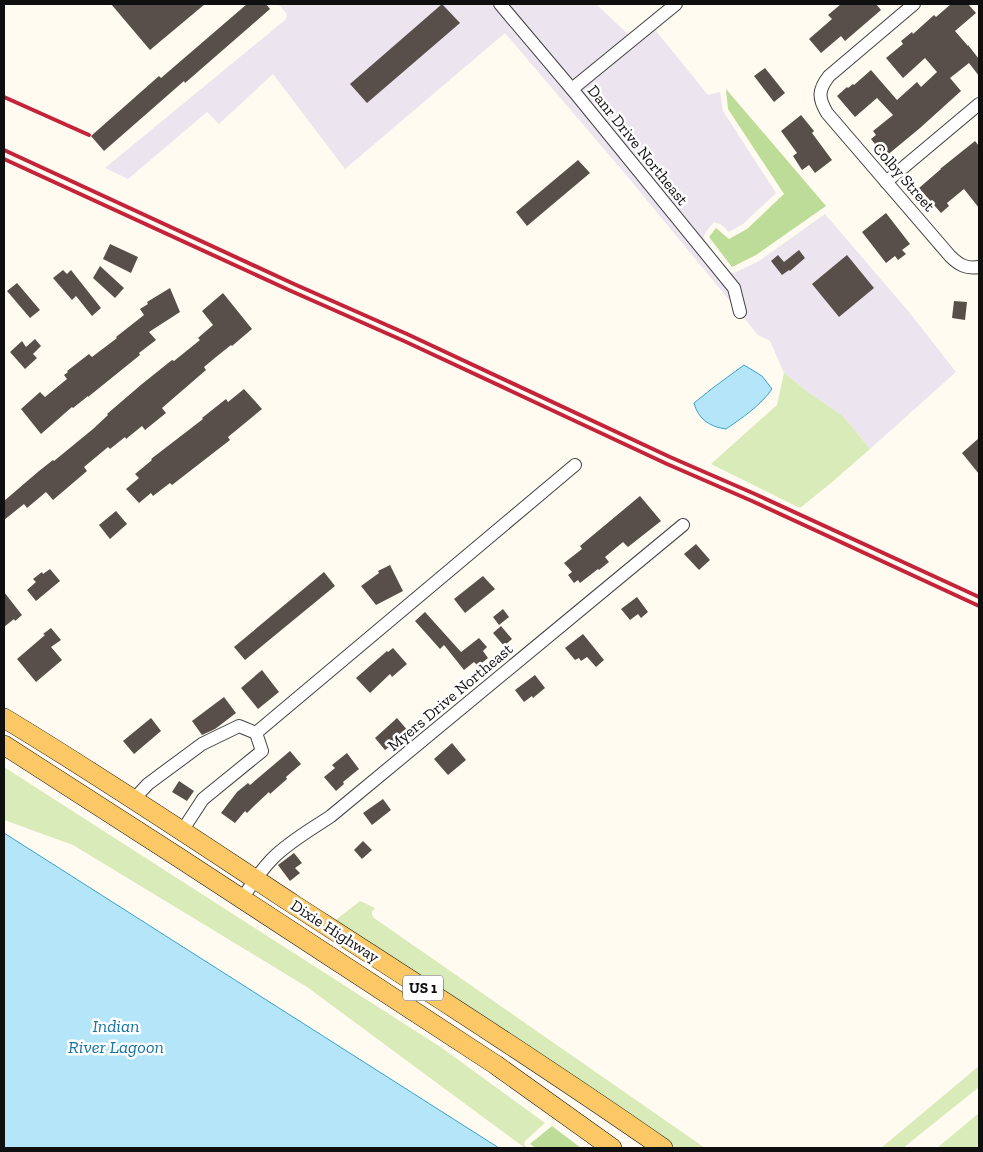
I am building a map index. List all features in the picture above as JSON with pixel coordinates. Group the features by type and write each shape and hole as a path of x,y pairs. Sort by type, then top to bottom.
{"main road":[{"name":"Dixie Highway","path":"11,722 590,1097 663,1148"},
{"name":"Dixie Highway","path":"5,746 496,1065 612,1148"}],"street":[{"name":"Danr Drive Northeast","path":"500,4 572,89 734,288 740,312"},
{"path":"572,89 676,4"},
{"name":"Colby Street","path":"914,4 829,76 821,90 820,98 827,113 956,263 968,268 979,267"},
{"path":"886,182 979,104"},
{"path":"256,733 576,465"},
{"name":"Myers Drive Northeast","path":"242,899 255,879 273,858 287,846 331,816 683,525"},
{"path":"5,746 11,722"},
{"path":"133,800 148,784 202,744 239,726 256,733 262,751 204,799 182,831"}],"shaded area":[{"path":"278,4 596,4 631,37 648,21 708,95 720,92 723,111 776,193 743,224 729,232 720,224 714,222 705,233 705,240 728,270 734,273 759,261 825,214 909,312 956,372 870,449 843,416 784,373 770,341 758,335 627,176 505,33 345,169 273,74 219,124 207,112 128,179 105,168 285,20 286,13"}],"green space":[{"path":"726,89 826,206 756,255 732,267 709,237 716,228 729,239 747,229 784,194 728,109"},
{"path":"784,373 843,416 870,449 800,508 711,464 777,405"},
{"path":"4,767 442,1048 545,1123 525,1141 524,1145 527,1148 525,1148 307,987 73,845 4,820"},
{"path":"360,901 375,908 372,912 374,918 705,1148 674,1148 593,1092 333,922"},
{"path":"979,1066 979,1087 903,1148 881,1148"},
{"path":"979,1113 979,1148 937,1148"},
{"path":"552,1126 581,1148 536,1148 530,1144"}],"water":[{"path":"744,365 762,376 772,389 756,406 726,429 710,424 698,414 694,403"},
{"name":"Indian River Lagoon","path":"4,833 499,1148 4,1148"}],"building":[{"path":"111,4 205,4 150,50"},
{"path":"247,4 266,4 270,9 104,151 91,136 159,76 161,78"},
{"path":"442,4 460,23 367,103 350,84"},
{"path":"841,4 876,4 881,10 845,41 841,36 821,53 809,39 832,19 828,15"},
{"path":"951,4 968,4 976,13 955,31 979,59 979,76 969,63 950,78 961,91 885,157 871,139 876,135 873,131 893,115 877,98 855,117 837,96 847,87 854,85 871,70 897,100 917,82 921,87 937,72 925,58 903,78 886,58 903,44 901,41 912,32 913,34 934,15 936,17"},
{"path":"765,68 785,93 774,102 754,76"},
{"path":"801,115 814,131 812,133 832,160 815,173 809,165 802,170 793,156 797,153 781,131"},
{"path":"975,141 979,146 979,208 964,189 947,203 949,206 941,213 919,188"},
{"path":"578,160 590,173 527,226 516,212"},
{"path":"886,213 910,244 902,250 906,254 898,260 895,256 886,263 862,232"},
{"path":"110,244 138,257 131,273 103,259"},
{"path":"799,250 805,258 790,271 782,275 771,261 778,255 784,262"},
{"path":"847,255 874,288 839,317 812,284"},
{"path":"100,266 124,288 115,298 93,278"},
{"path":"63,270 67,274 71,270 101,308 92,316 76,296 72,300 53,278"},
{"path":"17,283 40,310 30,318 7,291"},
{"path":"170,288 180,312 149,332 156,340 41,434 21,409 40,392 45,397 67,379 64,375 67,371 89,354 92,357 117,338 144,315 140,309 148,304 147,302"},
{"path":"223,293 252,329 204,367 206,370 162,408 166,413 145,430 142,426 110,449 108,447 84,467 87,471 53,500 46,492 27,508 24,504 4,520 4,501 93,429 107,414 142,384 200,340 198,338 213,325 202,311"},
{"path":"954,301 967,302 965,320 952,318"},
{"path":"35,339 41,346 33,354 37,358 25,369 10,352 22,341 26,347"},
{"path":"244,389 262,409 228,437 230,440 172,485 170,483 153,496 151,493 139,503 126,489 139,478 135,474 226,399 228,402"},
{"path":"979,438 979,474 962,453"},
{"path":"640,496 661,521 628,547 623,542 605,557 609,562 580,583 578,580 574,583 568,575 572,572 564,563 582,549 580,546"},
{"path":"116,511 127,524 110,539 99,525"},
{"path":"696,544 710,560 699,570 684,554"},
{"path":"390,565 403,591 376,605 361,586 379,573 378,571"},
{"path":"50,569 60,581 36,601 27,590 36,582 33,579"},
{"path":"324,572 335,586 245,660 234,647"},
{"path":"483,576 495,589 465,613 454,599"},
{"path":"4,592 22,615 4,627 5,608"},
{"path":"637,597 648,612 641,618 638,614 630,620 621,609"},
{"path":"503,609 509,617 499,625 493,617"},
{"path":"425,612 461,652 479,638 487,647 483,651 488,658 478,666 474,662 464,670 444,645 440,649 415,621"},
{"path":"501,626 512,639 504,646 493,633"},
{"path":"51,628 61,640 51,647 62,660 36,682 17,659"},
{"path":"583,634 604,660 596,667 587,657 581,661 579,658 575,660 565,648"},
{"path":"393,648 407,664 392,677 390,674 370,693 356,678"},
{"path":"262,670 279,692 258,709 241,688"},
{"path":"535,675 545,688 533,698 532,696 524,702 515,690"},
{"path":"224,697 236,713 215,729 202,735 192,721"},
{"path":"151,718 161,731 134,754 123,741"},
{"path":"397,718 409,732 385,750 375,738"},
{"path":"452,743 466,760 448,775 434,759"},
{"path":"290,751 301,764 286,777 287,779 270,794 269,792 247,813 245,811 235,823 221,813 237,792 248,783 250,785"},
{"path":"347,753 359,769 343,782 344,784 336,791 324,777 335,768 332,765"},
{"path":"179,781 194,791 187,801 172,792"},
{"path":"383,799 391,810 372,825 363,813"},
{"path":"363,841 372,850 362,859 354,850"},
{"path":"294,853 302,863 295,868 300,873 290,881 278,865"}],"railway":[{"path":"4,97 89,135"},
{"path":"4,150 407,334 670,457 979,597"},
{"path":"4,159 979,606"}]}
